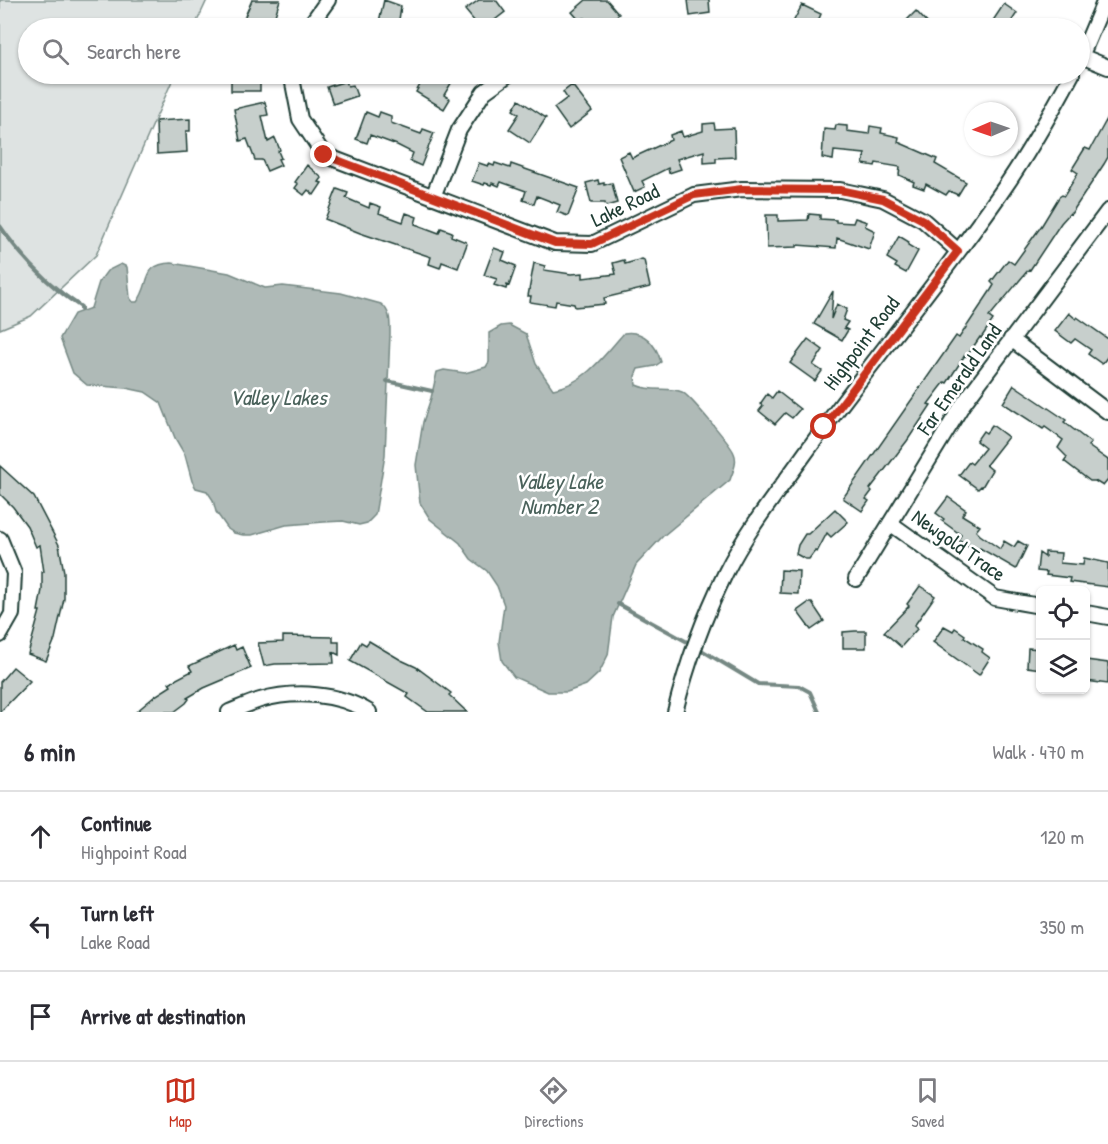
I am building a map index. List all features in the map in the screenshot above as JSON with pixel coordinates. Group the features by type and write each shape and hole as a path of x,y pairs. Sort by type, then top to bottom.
{"street":[{"path":"315,18 328,0"},
{"path":"1090,35 1105,0"},
{"path":"1090,61 1108,67"},
{"name":"Lake Road","path":"293,84 300,119 324,155 555,243 592,244 694,195 742,189 840,190 883,199 923,220 958,251"},
{"path":"433,197 459,130 484,93 496,84"},
{"name":"Highpoint Road","path":"675,712 683,678 701,627 727,571 759,517 824,427 1005,188 1066,84"},
{"name":"Far Emerald Land","path":"856,579 963,404 1108,212"},
{"path":"1011,339 1108,412"},
{"name":"Newgold Trace","path":"890,523 995,598 1036,605"},
{"path":"0,539 14,573 12,614 0,635"},
{"path":"1090,615 1108,617"},
{"path":"229,712 262,700 308,694 354,702 369,712"}],"shaded area":[{"path":"0,0 207,0 199,18 18,18 18,84 171,84 96,255 31,316 0,329"}],"water":[{"name":"Valley Lakes","path":"172,263 229,273 265,288 283,286 341,293 381,304 387,310 390,330 385,455 375,515 367,523 359,525 343,521 324,522 286,525 252,535 234,533 228,529 216,512 213,500 207,491 196,488 192,481 185,455 175,438 161,403 145,392 87,385 73,373 60,338 74,314 91,308 99,282 107,271 121,264 127,267 130,298 133,302 137,302 151,271 162,264"},
{"name":"Valley Lake Number 2","path":"509,325 526,334 536,364 553,389 574,382 593,368 624,333 643,336 656,349 661,362 655,366 638,369 635,376 636,385 648,389 671,389 682,392 718,431 735,456 735,466 730,480 663,536 636,565 613,617 608,655 599,673 586,685 567,692 548,692 514,677 502,661 499,642 504,605 497,586 487,571 471,559 460,543 430,519 420,503 416,465 423,422 437,372 444,370 465,373 486,367 489,362 489,333 501,326"}],"building":[{"path":"252,0 280,0 274,18 244,18"},
{"path":"384,0 401,6 399,18 380,18"},
{"path":"479,0 496,0 505,12 497,18 472,18 465,10"},
{"path":"586,0 607,0 619,14 614,18 577,18 572,12"},
{"path":"688,0 709,0 710,13 690,16"},
{"path":"1004,4 1017,13 1014,18 995,18"},
{"path":"802,5 821,14 819,18 795,18"},
{"path":"916,11 923,18 909,18"},
{"path":"231,84 260,84 260,91 231,91"},
{"path":"336,84 353,85 357,96 333,104 327,87"},
{"path":"420,84 451,84 444,95 450,99 444,109 416,92"},
{"path":"572,85 592,111 569,129 554,108 567,98 563,92"},
{"path":"519,100 546,118 530,143 509,129 519,114 513,110"},
{"path":"265,102 268,115 262,116 268,142 275,138 281,158 278,159 281,165 267,171 262,160 255,160 247,139 240,141 234,109"},
{"path":"366,112 378,117 380,112 391,116 391,123 421,134 423,129 434,133 421,166 410,161 413,153 397,145 370,135 367,143 356,139"},
{"path":"1108,117 1108,157 1104,164 1030,270 989,317 993,320 981,338 967,356 965,355 947,383 945,382 928,404 931,405 907,441 870,489 872,491 866,499 869,501 862,511 843,498 956,336 959,338 994,285 991,282 1008,260 1014,264 1059,197 1064,196 1078,173 1072,169 1085,148 1090,150"},
{"path":"190,119 190,131 186,131 187,152 157,154 156,121"},
{"path":"714,123 715,129 734,128 735,157 716,158 716,162 704,163 704,151 677,159 681,169 669,173 668,168 642,181 645,187 634,192 619,157 629,152 632,158 671,140 670,135 681,131 683,137 703,131 703,124"},
{"path":"836,125 847,126 847,131 869,134 870,126 882,128 881,133 899,137 898,142 937,159 935,164 966,182 958,195 949,191 946,195 926,184 924,189 913,185 914,182 899,175 900,167 876,163 875,166 863,164 865,154 834,151 833,160 822,158 824,129 835,130"},
{"path":"479,163 494,166 495,163 510,168 511,164 579,188 568,216 557,212 560,205 537,196 534,204 523,200 526,191 501,182 499,186 472,181"},
{"path":"307,165 322,178 319,182 322,183 314,195 308,190 304,195 295,188 298,184 295,182"},
{"path":"598,180 599,184 612,183 617,203 606,206 605,203 591,203 586,183"},
{"path":"337,189 348,193 346,198 369,208 370,203 381,207 379,213 403,222 406,213 417,217 415,224 439,233 441,228 452,232 451,236 467,244 458,268 442,262 440,268 429,264 431,257 325,219"},
{"path":"809,214 820,215 820,219 836,220 836,222 853,223 855,218 867,222 865,226 875,231 869,249 837,238 836,248 797,245 797,247 767,248 766,215 778,215 778,221 808,220"},
{"path":"899,236 918,251 906,273 895,267 897,264 887,258"},
{"path":"494,248 505,252 502,260 516,266 506,289 494,285 497,279 484,275"},
{"path":"642,259 650,287 604,298 605,304 575,307 574,304 556,301 555,306 530,302 531,296 528,296 534,263 545,266 544,270 571,274 583,273 583,278 616,274 613,263 624,260 625,264"},
{"path":"833,291 831,319 837,304 847,309 843,320 848,322 844,328 848,330 842,340 814,324"},
{"path":"1069,313 1108,339 1108,356 1102,364 1088,354 1091,350 1075,339 1071,343 1055,331"},
{"path":"808,339 823,350 813,365 822,371 815,381 790,363"},
{"path":"1014,385 1066,420 1064,422 1091,443 1088,446 1108,460 1108,480 1103,486 1090,481 1064,461 1067,457 1058,448 1063,440 1003,403"},
{"path":"777,391 800,409 792,418 785,413 775,424 759,411 763,406 760,404 767,394 772,398"},
{"path":"992,425 1008,437 986,465 992,470 982,487 978,489 959,475 969,462 972,464 985,448 976,441 983,431 986,433"},
{"path":"0,466 34,497 59,545 64,572 64,599 55,639 46,661 28,654 40,611 38,611 42,590 42,572 44,572 40,545 36,547 27,526 0,494"},
{"path":"948,497 966,510 962,515 980,526 976,531 980,535 1000,549 1004,541 1014,547 1018,541 1027,546 1016,569 980,548 978,553 958,540 961,535 942,521 944,519 936,513"},
{"path":"835,509 848,522 831,537 827,533 817,552 815,551 809,559 796,554 798,545 805,534 808,534"},
{"path":"1045,552 1061,553 1060,563 1083,565 1084,558 1108,563 1108,587 1069,582 1070,578 1046,575 1047,572 1037,571 1039,553 1045,557"},
{"path":"781,570 799,571 798,594 780,593"},
{"path":"920,586 935,596 914,626 917,629 901,647 884,632 909,606 907,604"},
{"path":"808,603 812,603 824,621 811,630 797,611"},
{"path":"944,626 953,631 955,628 965,635 964,637 983,649 982,652 990,658 979,675 933,642"},
{"path":"866,631 866,648 843,648 843,632"},
{"path":"283,636 333,637 333,642 339,642 339,655 333,652 334,663 264,666 258,643 283,642"},
{"path":"369,641 416,667 451,693 449,695 467,712 428,712 407,697 409,694 350,661 361,642 366,645"},
{"path":"234,645 236,650 242,647 251,668 204,688 187,698 189,699 186,703 174,712 136,712 171,686 169,683 192,671 189,666"},
{"path":"1028,648 1036,649 1036,668 1027,667"},
{"path":"1090,661 1108,663 1108,684 1090,682"},
{"path":"13,667 30,681 0,712 0,682"}],"waterway":[{"path":"0,226 37,271 81,307 81,310"},
{"path":"387,381 432,391"},
{"path":"618,604 691,644"},
{"path":"698,648 758,684 799,686 810,692 819,712"}],"route":[{"path":"324,155 555,243 592,244 694,195 742,189 840,190 883,199 923,220 958,251 824,427"}]}
